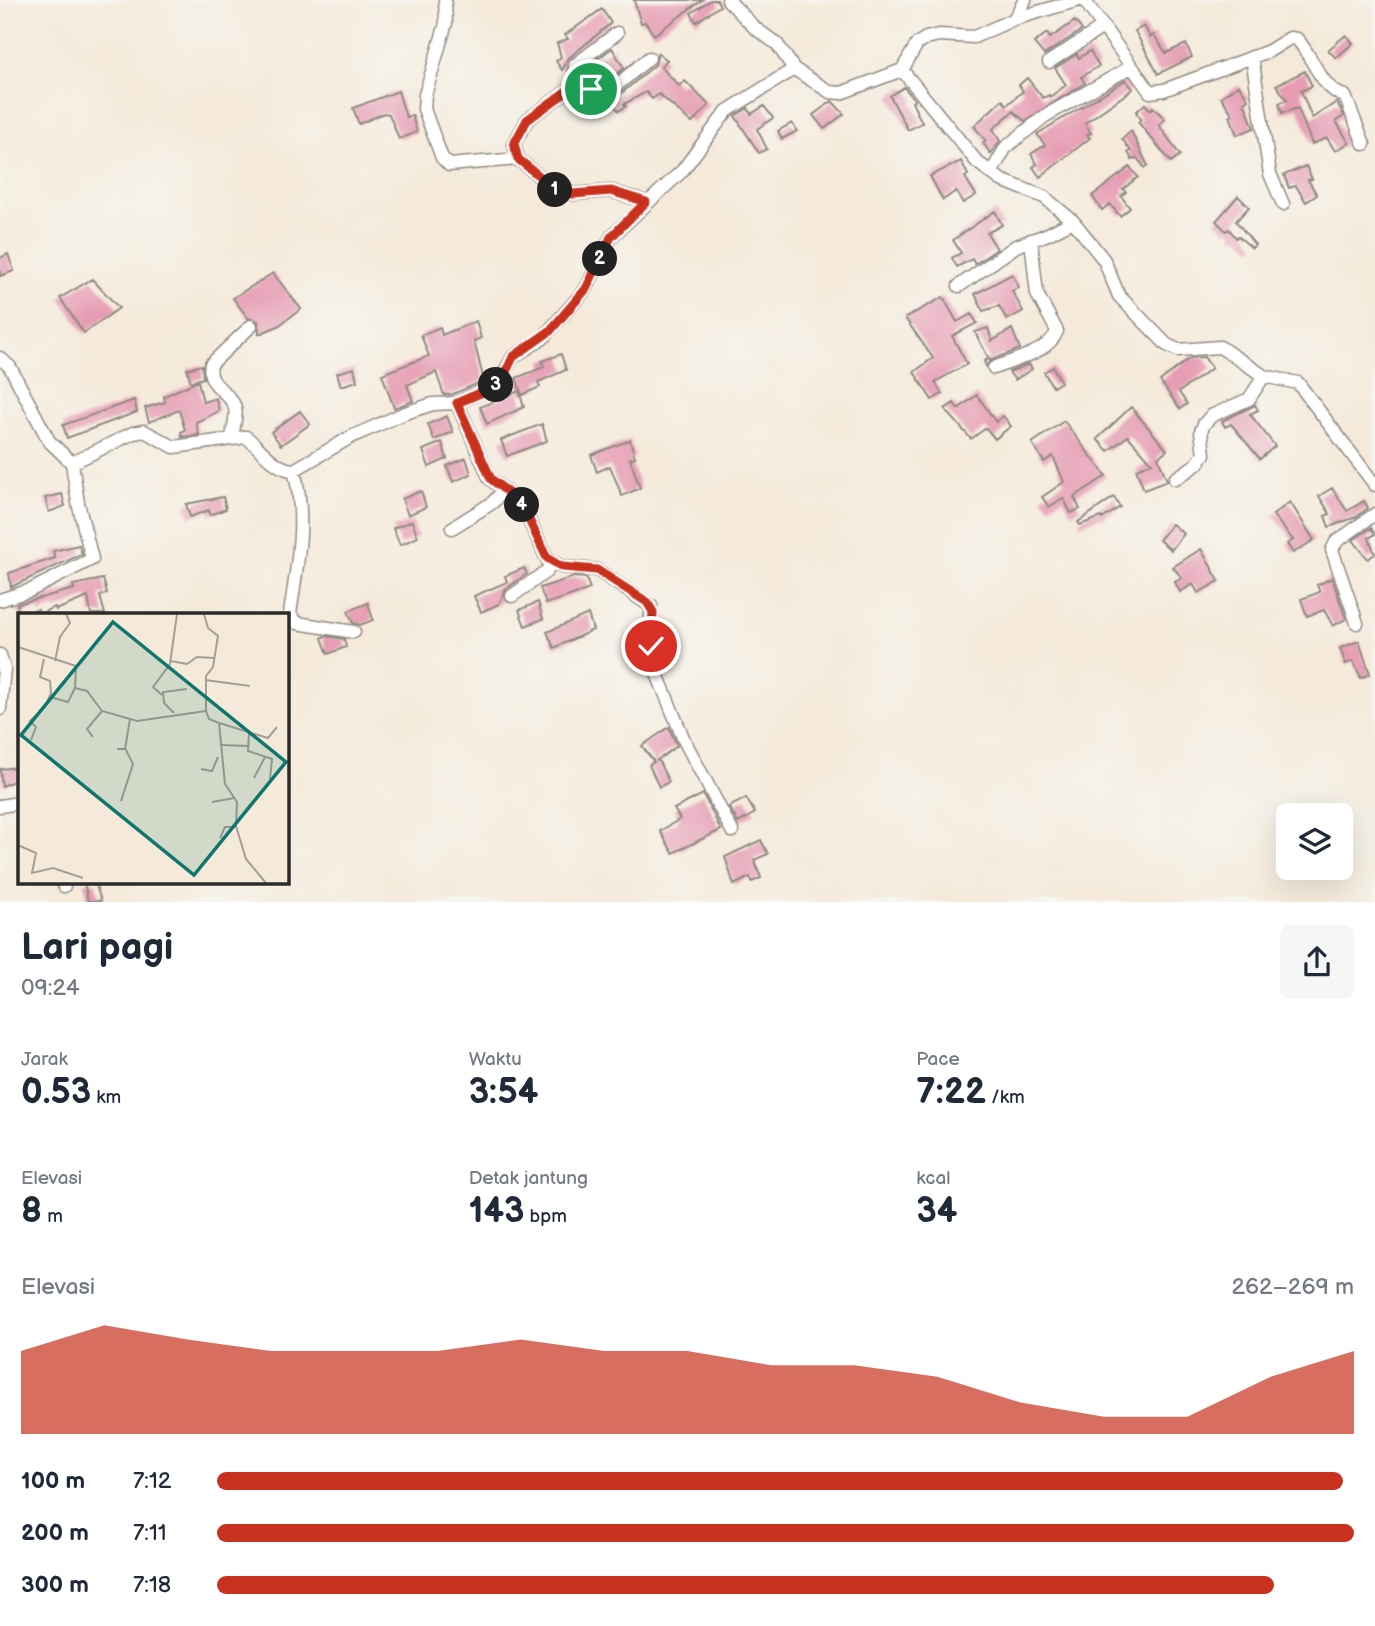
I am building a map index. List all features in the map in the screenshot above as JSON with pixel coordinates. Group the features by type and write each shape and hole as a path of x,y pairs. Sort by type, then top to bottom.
{"street":[{"path":"445,0 446,23 425,96 424,109 442,158 449,165 518,159"},
{"path":"728,0 755,28 777,44 794,69 836,93 902,69 917,44 926,38 939,35 968,38 1014,19 1081,0 1147,91 1157,93 1252,57 1290,38 1297,39 1328,84 1339,95 1345,96 1364,144"},
{"path":"1014,19 1025,0"},
{"path":"1049,62 1103,27"},
{"path":"574,86 575,65 617,33"},
{"path":"1252,57 1270,174 1283,204"},
{"path":"646,202 611,191 573,194 558,191 518,159 514,144 527,120 574,86 590,87 602,98 649,58"},
{"path":"991,173 1006,147 1045,116 1131,67"},
{"path":"72,463 133,433 145,431 174,447 246,437 268,457 288,470 293,470 351,436 405,413 433,404 457,403 492,388 503,378 513,357 550,331 586,289 611,237 682,170 730,107 794,69"},
{"path":"902,69 977,162 991,173 1044,197 1073,220 1104,260 1119,296 1167,345 1178,350 1220,347 1264,376 1293,380 1302,387 1375,485"},
{"path":"959,286 1016,246 1073,220"},
{"path":"994,368 1041,348 1057,331 1037,294 1031,240"},
{"path":"232,438 235,409 233,402 214,383 211,364 251,326"},
{"path":"0,358 10,367 49,441 72,463 78,503 92,559 31,590 0,600"},
{"path":"1175,479 1197,464 1204,454 1201,431 1210,416 1249,399 1264,376"},
{"path":"457,403 491,479 521,503 550,565 547,571 512,596"},
{"path":"293,470 301,513 301,539 289,614 297,622 354,632"},
{"path":"452,528 492,503 504,490"},
{"path":"1357,623 1332,550 1336,542 1375,514"},
{"path":"547,558 562,567 597,570 651,606 651,659 684,740 732,831"},
{"path":"0,655 4,669 0,709"},
{"path":"0,806 18,803"}],"building":[{"path":"634,0 702,0 654,35 645,22 641,23"},
{"path":"711,0 717,0 720,6 696,22 691,13"},
{"path":"602,9 611,23 569,58 562,70 556,61 561,57 557,43 568,39 565,35"},
{"path":"1075,21 1082,30 1044,55 1034,43 1047,33 1050,38"},
{"path":"1144,26 1150,37 1154,35 1166,53 1186,44 1192,57 1158,74 1135,31"},
{"path":"1346,35 1353,43 1336,58 1328,50"},
{"path":"612,48 624,68 602,86 589,78 584,69"},
{"path":"1090,51 1099,66 1081,77 1085,83 1025,121 1013,111 993,129 1000,141 991,154 983,143 986,141 974,126 1002,100 1007,105 1023,91 1019,85 1027,78 1043,98 1049,95 1050,97 1066,85 1055,68 1077,54 1079,58"},
{"path":"658,53 667,60 661,67 679,86 685,81 709,105 692,123 659,94 652,99 646,92 624,104 626,106 619,111 611,102 655,65"},
{"path":"1305,71 1312,86 1301,91 1312,118 1337,102 1344,116 1336,121 1349,143 1335,151 1327,138 1312,144 1298,108 1282,113 1279,103 1287,100 1276,85"},
{"path":"1126,80 1133,89 1085,123 1091,133 1087,135 1090,138 1040,177 1033,167 1037,164 1031,154 1045,145 1037,134"},
{"path":"1239,85 1248,99 1244,102 1254,128 1237,135 1230,116 1233,115 1221,97"},
{"path":"904,87 915,100 912,102 922,123 908,130 890,96"},
{"path":"398,91 406,117 412,115 417,132 399,139 389,114 384,113 359,124 353,108"},
{"path":"832,101 844,114 824,129 813,115"},
{"path":"1145,104 1150,110 1153,107 1165,119 1159,125 1180,155 1171,162 1138,122 1141,119 1136,112"},
{"path":"764,106 773,118 757,129 767,149 759,153 735,116 748,108 751,114"},
{"path":"792,123 797,131 782,139 778,131"},
{"path":"1131,131 1148,166 1145,168 1137,158 1132,160 1128,152 1131,151 1122,139"},
{"path":"961,161 968,175 965,177 976,195 963,203 956,191 943,200 930,176"},
{"path":"1306,166 1312,179 1308,180 1317,195 1306,202 1296,186 1289,188 1284,175"},
{"path":"1130,167 1138,177 1123,189 1126,192 1121,196 1130,208 1120,216 1110,204 1102,210 1092,196"},
{"path":"1238,196 1249,207 1236,221 1255,245 1252,248 1216,221"},
{"path":"995,211 1002,225 987,233 997,249 975,264 972,259 957,267 952,258 961,253 953,240"},
{"path":"8,254 14,271 0,276 0,258"},
{"path":"273,273 301,309 278,326 259,334 258,321 248,318 233,298"},
{"path":"1012,274 1019,287 1012,291 1023,311 1007,320 999,306 983,311 975,294"},
{"path":"92,279 119,308 84,333 60,298"},
{"path":"943,297 957,322 971,314 977,323 952,336 967,364 935,382 942,394 932,400 914,372 933,358 905,318"},
{"path":"476,321 481,338 474,341 484,381 444,395 436,372 407,385 413,401 394,408 382,374 429,356 421,335 440,327 442,335"},
{"path":"988,328 992,341 1012,329 1020,349 991,360 986,366 984,361 989,359 975,332"},
{"path":"561,354 566,370 538,382 540,387 522,395 516,378 544,367 542,361"},
{"path":"1204,357 1212,368 1179,392 1187,404 1180,409 1160,381 1190,358"},
{"path":"1029,364 1032,369 1015,380 1009,372"},
{"path":"202,365 203,378 191,382 187,369"},
{"path":"1053,367 1061,382 1053,387 1044,372"},
{"path":"354,368 357,381 341,386 337,373"},
{"path":"198,381 203,402 216,398 219,411 196,422 199,435 182,437 181,432 185,430 179,410 149,422 145,408 165,402 164,396"},
{"path":"519,391 524,407 487,424 480,407"},
{"path":"977,395 996,422 1003,416 1011,426 995,439 986,428 971,439 945,409 954,403 958,409"},
{"path":"134,400 137,412 67,438 63,425"},
{"path":"1255,405 1258,410 1250,414 1275,446 1260,459 1231,424 1225,427 1222,421"},
{"path":"1131,407 1167,450 1158,457 1167,481 1144,490 1136,469 1152,463 1128,436 1108,451 1097,439"},
{"path":"300,411 310,424 281,445 271,432"},
{"path":"447,416 453,432 434,440 428,424"},
{"path":"1064,421 1106,476 1074,497 1080,509 1071,513 1063,498 1049,507 1042,497 1064,482 1053,456 1044,462 1032,443"},
{"path":"542,424 547,441 507,456 501,440"},
{"path":"630,440 635,457 630,459 640,488 622,496 610,466 597,472 591,455"},
{"path":"442,442 447,459 429,467 423,450"},
{"path":"466,458 471,474 453,482 447,466"},
{"path":"1332,488 1347,511 1364,501 1368,508 1356,517 1329,527 1325,516 1330,514 1319,496"},
{"path":"421,491 426,507 408,515 402,499"},
{"path":"62,494 65,506 49,512 45,498"},
{"path":"223,497 226,509 210,515 209,510 190,517 186,504"},
{"path":"1114,497 1120,507 1102,519 1101,517 1080,525 1078,522"},
{"path":"1290,502 1314,540 1293,553 1287,544 1293,540 1273,515"},
{"path":"412,521 418,537 400,545 393,528"},
{"path":"1172,524 1184,534 1171,550 1159,540"},
{"path":"1371,528 1375,534 1369,538 1375,554 1368,559 1353,540"},
{"path":"79,545 82,554 11,587 9,573 55,558 53,551"},
{"path":"1201,549 1219,581 1198,593 1193,584 1180,592 1175,582 1182,578 1173,567"},
{"path":"524,568 527,574 506,589 499,604 481,612 474,596 507,582 505,576"},
{"path":"574,577 586,578 590,589 546,604 540,588"},
{"path":"1332,578 1346,619 1333,626 1324,610 1307,616 1301,599 1320,592 1317,585"},
{"path":"103,579 107,593 100,596 105,613 91,613 88,597 56,610 55,607 41,613 38,609 19,613 17,604 74,589 73,585"},
{"path":"538,602 543,619 525,626 519,610"},
{"path":"368,603 373,620 360,625 353,623 348,611"},
{"path":"588,614 593,630 554,648 547,632"},
{"path":"325,636 344,639 346,647 328,654 322,638"},
{"path":"1359,641 1370,674 1361,678 1353,661 1346,664 1340,648"},
{"path":"669,727 677,746 656,761 658,760 669,782 659,787 649,765 654,762 642,746"},
{"path":"18,767 18,779 2,786 0,769"},
{"path":"703,794 721,830 673,853 660,831 680,819 674,809"},
{"path":"746,798 755,813 738,823 729,807"},
{"path":"761,840 768,854 754,860 761,878 752,882 750,877 734,885 725,857"},
{"path":"84,884 96,884 101,901 88,901"}],"route":[{"path":"591,89 574,86 527,120 514,144 518,159 543,183 558,191 573,194 611,191 646,202 611,237 602,253 595,276 550,331 513,357 503,378 492,388 457,403 491,479 496,485 516,496 521,503 547,558 562,567 597,570 647,602 653,612 651,646"}]}
